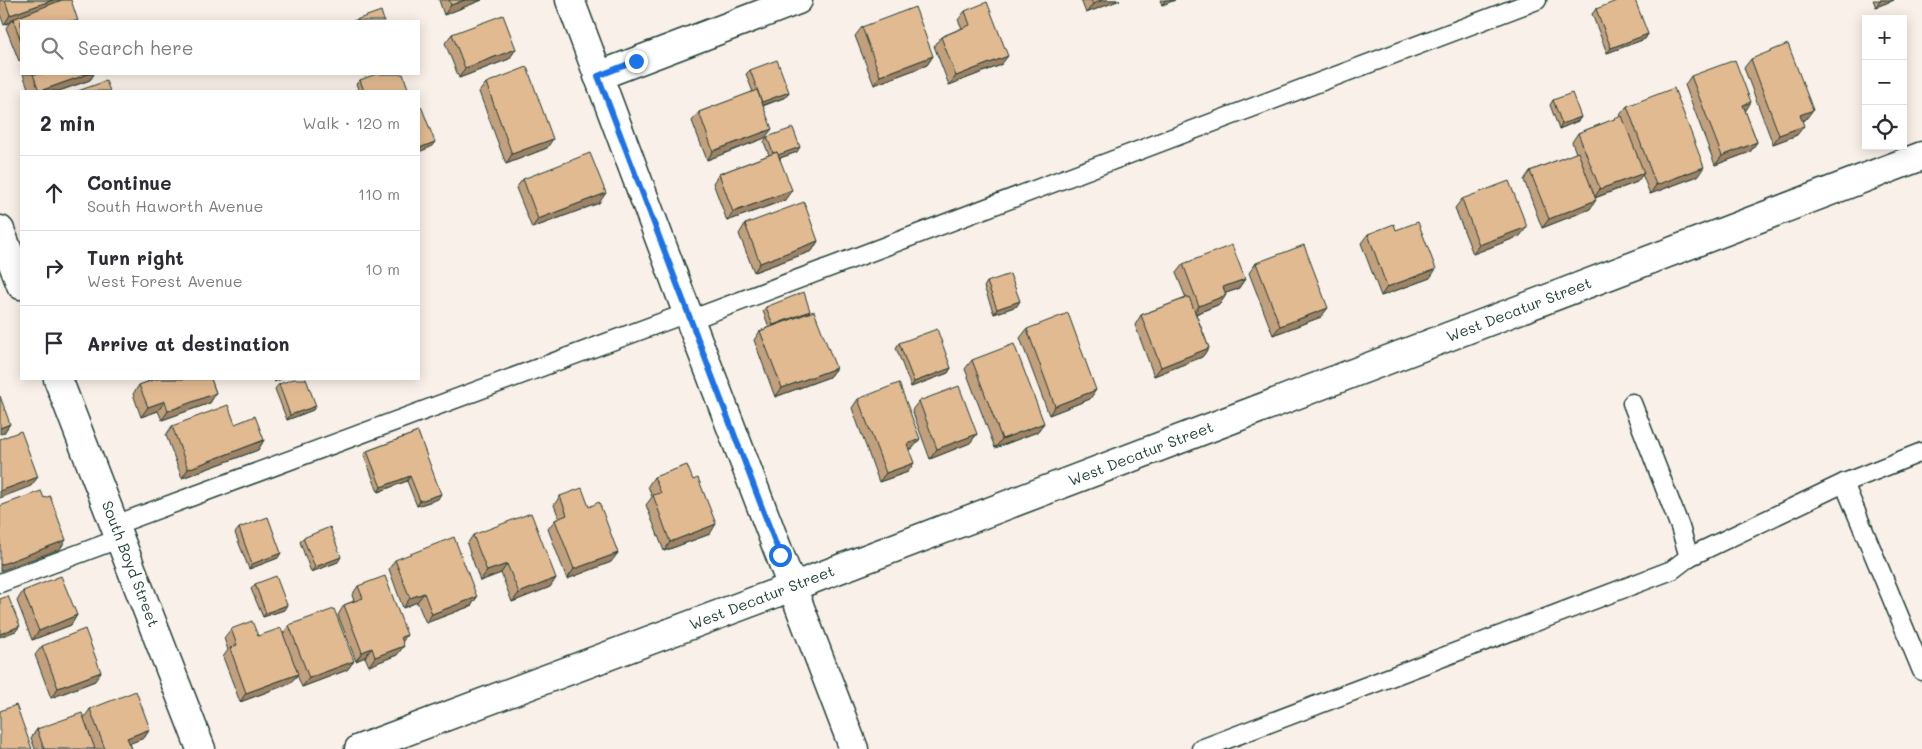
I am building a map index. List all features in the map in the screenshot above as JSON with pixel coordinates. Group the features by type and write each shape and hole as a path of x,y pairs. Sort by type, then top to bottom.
{"street":[{"path":"570,0 854,749"},
{"path":"598,76 798,0"},
{"name":"West Decatur Street","path":"359,749 792,587 1922,156"},
{"path":"0,230 20,282"},
{"name":"South Boyd Street","path":"58,380 201,749"}],"lane":[{"path":"0,583 118,532 689,316 1537,0"},
{"path":"1632,403 1680,527 1689,557"},
{"path":"1201,749 1672,570 1689,557 1844,483 1922,452"},
{"path":"1844,483 1922,671"}],"building":[{"path":"5,0 53,0 10,15"},
{"path":"62,0 71,0 78,20 20,20 20,38 13,19"},
{"path":"449,0 465,0 451,5"},
{"path":"1091,0 1103,0 1093,4"},
{"path":"1619,0 1635,0 1648,34 1611,48 1596,9"},
{"path":"987,2 1008,56 956,76 941,37 970,25 965,11"},
{"path":"915,7 933,56 880,76 862,27"},
{"path":"381,11 384,20 356,20"},
{"path":"503,15 516,49 465,68 452,34"},
{"path":"1788,44 1813,110 1800,115 1804,126 1779,135 1751,59"},
{"path":"777,60 789,92 762,102 750,70"},
{"path":"1735,60 1751,102 1743,105 1757,142 1722,156 1691,76"},
{"path":"527,67 553,139 512,154 486,83"},
{"path":"33,75 85,75 42,90 39,90"},
{"path":"373,75 403,75 409,90 364,90 360,80"},
{"path":"106,81 110,90 81,90"},
{"path":"1674,88 1704,167 1656,185 1627,106"},
{"path":"757,90 772,129 713,151 699,112"},
{"path":"1572,93 1581,117 1562,124 1553,100"},
{"path":"420,106 435,142 420,148"},
{"path":"1622,116 1644,173 1600,189 1578,133"},
{"path":"793,128 800,147 778,155 777,152 773,153 767,137"},
{"path":"777,152 792,190 733,212 719,174"},
{"path":"1578,152 1596,200 1549,219 1530,171"},
{"path":"590,153 606,193 538,219 523,179"},
{"path":"1509,181 1527,227 1479,245 1462,199"},
{"path":"804,202 818,241 760,263 745,224"},
{"path":"1418,222 1436,269 1387,287 1368,234 1394,224 1396,230"},
{"path":"1232,245 1245,279 1223,287 1226,295 1199,306 1183,264"},
{"path":"1304,245 1328,308 1280,326 1256,263"},
{"path":"1010,274 1020,301 997,309 987,282"},
{"path":"804,292 810,311 773,325 766,307"},
{"path":"1189,297 1209,348 1161,367 1141,315"},
{"path":"814,311 836,368 782,388 760,331"},
{"path":"1068,313 1096,390 1055,406 1027,329"},
{"path":"937,329 951,368 914,382 899,343"},
{"path":"1014,344 1044,423 1002,439 972,360"},
{"path":"153,380 211,380 216,393 168,411 165,401 148,407 139,385"},
{"path":"291,380 306,380 316,406 290,415 279,384"},
{"path":"899,383 920,439 907,444 914,463 886,473 858,399"},
{"path":"959,386 977,434 937,449 919,401"},
{"path":"0,396 10,424 0,428"},
{"path":"228,405 235,424 255,416 264,440 188,469 172,426"},
{"path":"21,431 38,477 0,491 0,439"},
{"path":"418,432 441,494 420,501 410,476 381,487 367,451"},
{"path":"687,465 693,480 698,478 716,524 670,542 653,495 661,493 654,477"},
{"path":"582,488 589,507 599,502 618,553 574,569 555,520 567,515 560,496"},
{"path":"41,491 44,498 50,496 66,540 0,565 0,506"},
{"path":"531,513 556,578 519,593 507,564 487,571 473,535"},
{"path":"268,517 281,553 252,564 239,528"},
{"path":"330,527 341,557 315,567 303,538"},
{"path":"454,537 477,597 432,614 424,593 410,598 395,560"},
{"path":"61,576 77,615 39,631 23,591"},
{"path":"276,576 287,605 266,613 255,584"},
{"path":"385,576 407,635 401,637 404,646 375,657 372,648 362,652 344,605 363,598 358,586"},
{"path":"8,596 20,626 0,634 0,599"},
{"path":"334,609 354,661 309,678 289,625"},
{"path":"252,621 258,636 281,628 298,674 246,693 230,648 237,645 231,629"},
{"path":"85,629 101,672 58,688 42,646"},
{"path":"136,691 150,729 127,738 132,749 105,749 90,709"},
{"path":"16,705 32,749 0,749 0,711"},
{"path":"82,713 95,749 44,749 37,729"}],"route":[{"path":"636,61 598,76 780,555"}]}
